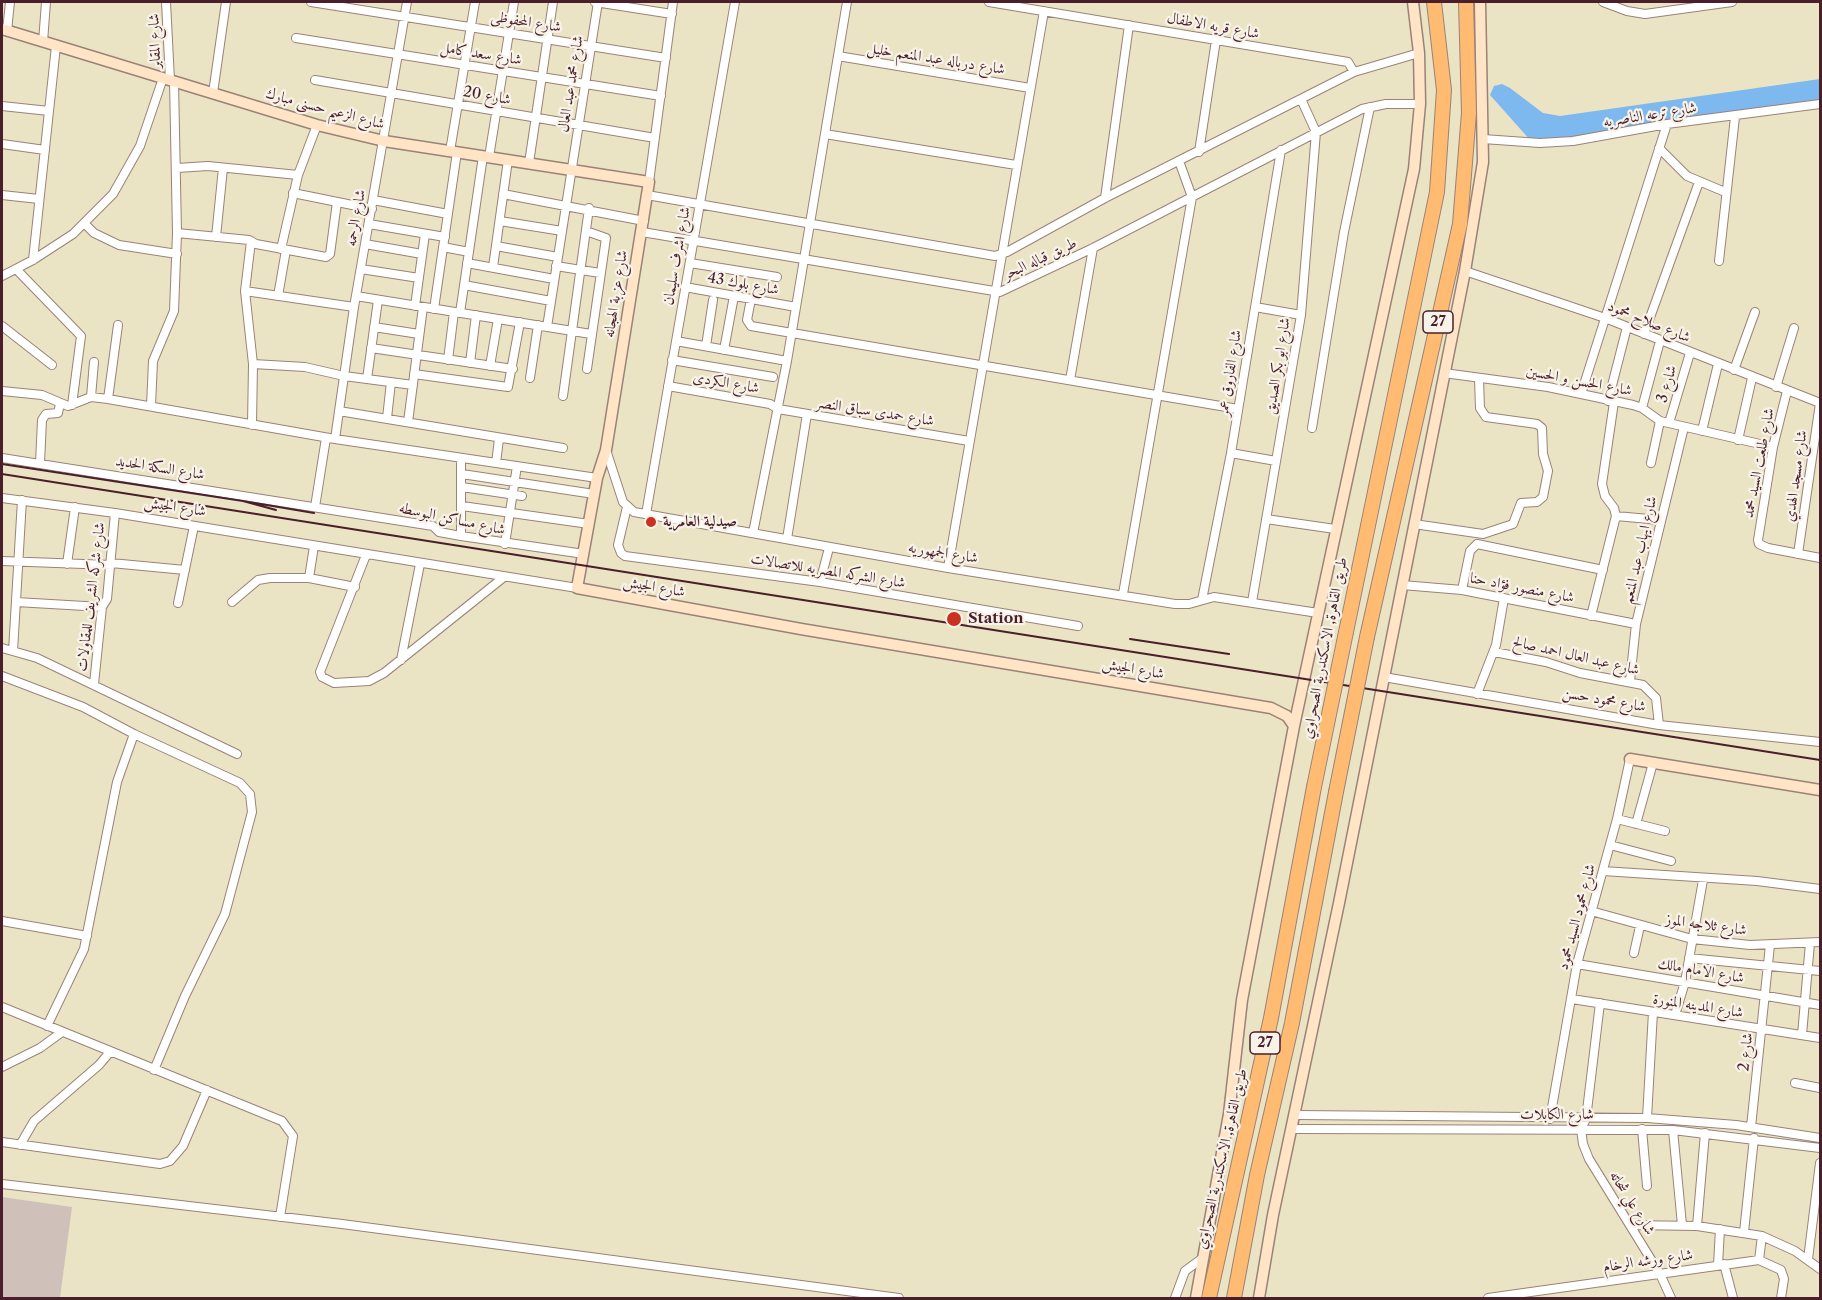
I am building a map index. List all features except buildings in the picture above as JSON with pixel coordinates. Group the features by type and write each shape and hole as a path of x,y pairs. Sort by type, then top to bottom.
{"highway":[{"name":"طريق القاهرة, الاسكندرية الصحراوي","path":"1209,1299 1271,1018 1314,787 1437,192 1444,90 1434,2"},
{"name":"27","path":"1234,1299 1257,1175 1292,1023 1367,637 1460,224 1469,113 1466,2"}],"street":[{"path":"4,30 10,2"},
{"path":"43,42 46,2"},
{"name":"شارع المقابر","path":"151,406 153,361 174,310 177,254 177,168 169,80 166,2"},
{"path":"213,93 226,2"},
{"name":"شارع المحفوظى","path":"311,2 666,58"},
{"name":"شارع الرحمه","path":"335,439 354,308 407,2"},
{"path":"434,309 448,214 458,104 474,2"},
{"path":"448,360 464,285 514,2"},
{"path":"529,163 553,2"},
{"path":"597,2 672,14"},
{"name":"شارع محمد عبد العال","path":"530,378 542,326 551,301 597,2"},
{"name":"شارع عزبة الهجانه","path":"577,588 597,478 606,450 643,226 673,2"},
{"name":"شارع اشرف سليمان","path":"646,514 735,2"},
{"path":"753,533 787,361 847,2"},
{"name":"شارع قريه الاطفال","path":"989,2 1348,62 1354,72"},
{"path":"1196,1299 1229,1114 1242,1000 1294,726 1418,147 1419,53 1413,2"},
{"path":"1259,1299 1273,1215 1296,1115 1466,271 1482,173 1480,2"},
{"path":"1603,2 1627,11 1645,14 1732,2"},
{"path":"948,568 1044,11"},
{"path":"1105,198 1129,25"},
{"name":"شارع الزعيم حسنى مبارك","path":"4,30 316,125 384,141 649,182"},
{"name":"شارع سعد كامل","path":"296,38 661,96"},
{"path":"1199,152 1216,40"},
{"path":"33,260 56,46"},
{"name":"طريق قباله البحر","path":"647,195 989,256 1001,255 1105,198 1354,72 1419,53"},
{"name":"شارع درباله عبد المنعم خليل","path":"838,56 1030,88"},
{"path":"2,276 56,247 85,224 113,194 133,162 169,80"},
{"name":"شارع 20","path":"315,80 655,138"},
{"path":"1302,99 1316,132"},
{"name":"طريق قباله البحر","path":"503,194 589,208 693,241 994,292 1012,288 1316,132 1370,107 1420,104"},
{"name":"شارع ترعه الناصريه","path":"1483,139 1532,142 1573,141 1667,124 1735,117 1821,104"},
{"path":"2,106 49,111"},
{"path":"1312,428 1344,232 1370,107"},
{"path":"1719,261 1735,117"},
{"path":"1581,394 1667,124"},
{"path":"278,296 293,193 316,125"},
{"name":"شارع ابو بكر الصديق","path":"1252,602 1301,315 1316,132"},
{"path":"825,134 890,142 1016,165"},
{"path":"2,144 45,150"},
{"path":"1659,148 1677,168 1699,182 1725,192"},
{"name":"شارع الفاروق عمر","path":"1202,600 1231,453 1281,150"},
{"path":"493,267 508,160"},
{"path":"1123,594 1192,197 1179,161"},
{"path":"177,168 223,168 298,175"},
{"path":"216,237 223,168"},
{"path":"1644,334 1699,182"},
{"path":"293,193 337,202 448,214"},
{"path":"2,195 39,199"},
{"path":"177,233 251,241 284,250 329,256 337,202"},
{"path":"563,396 589,208"},
{"path":"500,221 562,231"},
{"path":"85,224 94,233 119,245 177,254"},
{"path":"369,224 445,237"},
{"path":"586,231 606,238 587,369"},
{"path":"408,422 419,334 419,278 425,234"},
{"path":"251,241 245,291 253,364 252,425"},
{"path":"365,244 422,254"},
{"path":"496,246 558,257"},
{"path":"443,248 469,252"},
{"path":"1070,380 1093,248"},
{"path":"467,263 554,279"},
{"path":"690,263 777,277"},
{"path":"556,266 600,273"},
{"path":"16,269 81,336 72,405"},
{"path":"361,269 419,278"},
{"name":"شارع صلاح محمود","path":"1466,271 1605,318 1820,403"},
{"path":"464,285 551,301"},
{"name":"شارع بلوك 43","path":"685,287 796,307"},
{"path":"245,291 354,308"},
{"path":"356,296 591,334"},
{"path":"724,350 734,296"},
{"path":"751,299 747,320 749,324 1238,409"},
{"path":"367,379 378,300"},
{"path":"706,346 713,300"},
{"path":"1255,307 1301,315"},
{"path":"1734,370 1755,312"},
{"path":"470,363 476,315"},
{"path":"490,366 498,319"},
{"path":"414,375 507,387 511,383 520,322"},
{"path":"108,399 118,325"},
{"path":"2,326 52,366"},
{"path":"374,327 419,334"},
{"path":"1591,616 1616,516 1614,507 1605,496 1602,484 1611,401 1627,327"},
{"path":"1776,387 1794,328"},
{"path":"1642,408 1660,340"},
{"path":"676,341 787,361"},
{"path":"371,348 513,369"},
{"name":"شارع 3","path":"1670,423 1690,352"},
{"path":"672,360 773,377"},
{"path":"91,397 94,362"},
{"path":"253,364 305,367 344,376 413,385"},
{"path":"1702,431 1718,364"},
{"name":"شارع الحسن و الحسين","path":"1444,373 1548,387 1581,394 1642,408 1660,421 1773,447"},
{"path":"1738,440 1752,378"},
{"path":"1414,524 1483,534 1513,524 1521,503 1537,502 1543,497 1548,471 1542,451 1542,428 1538,424 1486,417 1480,408 1479,379"},
{"path":"387,418 391,382"},
{"name":"شارع الكردى","path":"668,386 770,404 778,409"},
{"path":"2,391 42,395 60,404 72,405 91,397 108,399 326,438 597,478"},
{"name":"شارع طلعت السيد محمد","path":"1787,391 1773,447 1758,540 1763,547 1798,554"},
{"name":"شارع مسجد الهدي","path":"1798,554 1820,403"},
{"path":"40,463 42,420 46,414 58,413 60,404"},
{"name":"شارع حمدى سباق النصر","path":"778,409 969,441"},
{"path":"339,411 387,418 418,426 563,448"},
{"path":"787,539 807,414"},
{"path":"1651,463 1660,421"},
{"name":"شارع ايهاب عبد المنعم","path":"1630,681 1636,624 1683,427"},
{"path":"315,507 326,438"},
{"path":"495,463 499,439"},
{"path":"606,450 627,507"},
{"path":"1231,453 1276,461"},
{"name":"شارع السكة الحديد","path":"2,458 315,507"},
{"path":"461,458 461,536"},
{"path":"505,544 508,512 517,466"},
{"path":"462,474 594,494"},
{"path":"462,487 522,496"},
{"name":"شارع الجيش","path":"2,498 115,513 577,588 801,629 1271,708 1287,716 1294,726"},
{"path":"13,651 22,500"},
{"path":"462,506 589,524"},
{"path":"67,564 75,507"},
{"name":"شارع مساكن البوسطه","path":"315,507 433,526 439,532 505,544 584,555"},
{"name":"شارع الجمهوريه","path":"627,507 646,514 829,548 1182,605 1214,597 1318,613"},
{"name":"شارع الشركه المصريه للاتصالات","path":"627,507 618,545 625,556 820,582 1078,626"},
{"name":"شارع شركه الشريف للمقاولات","path":"94,684 102,607 107,599 115,513"},
{"path":"1616,516 1660,520"},
{"path":"1266,519 1335,529"},
{"path":"178,603 194,526"},
{"path":"1462,591 1470,551 1477,544 1603,570"},
{"path":"309,578 314,546"},
{"path":"820,582 829,548"},
{"path":"1798,554 1821,558"},
{"path":"366,555 321,669 322,677 334,683 369,681 401,660 504,577"},
{"path":"2,561 111,564 184,570"},
{"path":"401,660 420,564"},
{"path":"232,602 258,580 309,578 355,587"},
{"name":"شارع منصور فؤاد حنا","path":"1402,585 1504,598 1636,624"},
{"path":"1477,694 1494,652 1504,598"},
{"path":"16,602 102,607"},
{"path":"2,648 37,658 237,754"},
{"name":"شارع عبد العال احمد صالح","path":"1494,652 1546,662 1580,673 1643,685 1656,698 1659,725"},
{"path":"2,676 83,707 134,734 240,783 250,794 252,812 225,914 185,996 154,1070"},
{"name":"شارع محمود حسن","path":"1384,677 1659,725 1821,742"},
{"path":"47,1026 84,949 117,782 134,734"},
{"path":"1630,759 1821,790"},
{"name":"شارع محمود السيد محمود","path":"1550,1119 1577,964 1617,819 1630,759"},
{"path":"1636,824 1653,763"},
{"path":"1617,819 1665,831"},
{"path":"1610,845 1671,861"},
{"path":"1603,872 1757,882 1821,889"},
{"path":"1675,1015 1685,982 1703,880"},
{"name":"شارع ثلاجه الموز","path":"1591,911 1692,939 1741,945 1821,942"},
{"path":"2,921 87,936"},
{"path":"1634,953 1640,926"},
{"path":"1802,1035 1810,943"},
{"name":"شارع 2","path":"1751,1127 1770,945"},
{"path":"1689,958 1821,971"},
{"name":"شارع الامام مالك","path":"1577,964 1821,1005"},
{"name":"شارع المدينه المنورة","path":"1572,999 1821,1038"},
{"path":"1581,1129 1586,1119 1600,1003"},
{"path":"2,1007 282,1121 293,1136 280,1217"},
{"path":"1647,1118 1653,1012"},
{"path":"2,1067 40,1048 62,1032"},
{"path":"20,1145 34,1121 99,1065 110,1052"},
{"path":"1795,1083 1821,1088"},
{"path":"2,1142 160,1164 170,1161 183,1146 207,1090"},
{"name":"شارع الكابلات","path":"1296,1115 1550,1119 1647,1118 1751,1127 1820,1138"},
{"path":"1371,1116 1371,1128"},
{"name":"شارع الكابلات","path":"1293,1128 1673,1130 1754,1138 1821,1148"},
{"name":"شارع علي شحاته","path":"1581,1129 1582,1144 1588,1159 1660,1274 1671,1299"},
{"path":"1642,1129 1647,1186"},
{"path":"1673,1130 1682,1225"},
{"path":"1697,1226 1705,1133"},
{"path":"1744,1232 1754,1138"},
{"path":"1808,1259 1821,1163"},
{"path":"2,1184 280,1217 899,1299"},
{"path":"1630,1225 1697,1226 1762,1236 1808,1259 1821,1269"},
{"path":"1720,1229 1721,1264 1733,1299"},
{"path":"1762,1236 1760,1260 1781,1270 1784,1279 1780,1299"},
{"path":"1175,1299 1185,1271 1204,1257"},
{"name":"شارع ورشه الرخام","path":"1488,1299 1544,1294 1721,1264 1760,1260"}],"shaded area":[{"path":"2,1197 72,1207 60,1298 2,1298"}],"water":[{"path":"1820,79 1820,102 1539,142 1531,141 1490,95 1494,86 1502,84 1543,113 1560,116"}],"railway":[{"path":"2,464 243,501"},
{"path":"2,474 1820,760"},
{"path":"276,510 243,501 314,513"},
{"path":"1130,639 1229,654"}],"place":[{"name":"صيدلية العامرية","path":"651,522"},
{"name":"Station","path":"954,619"}]}
